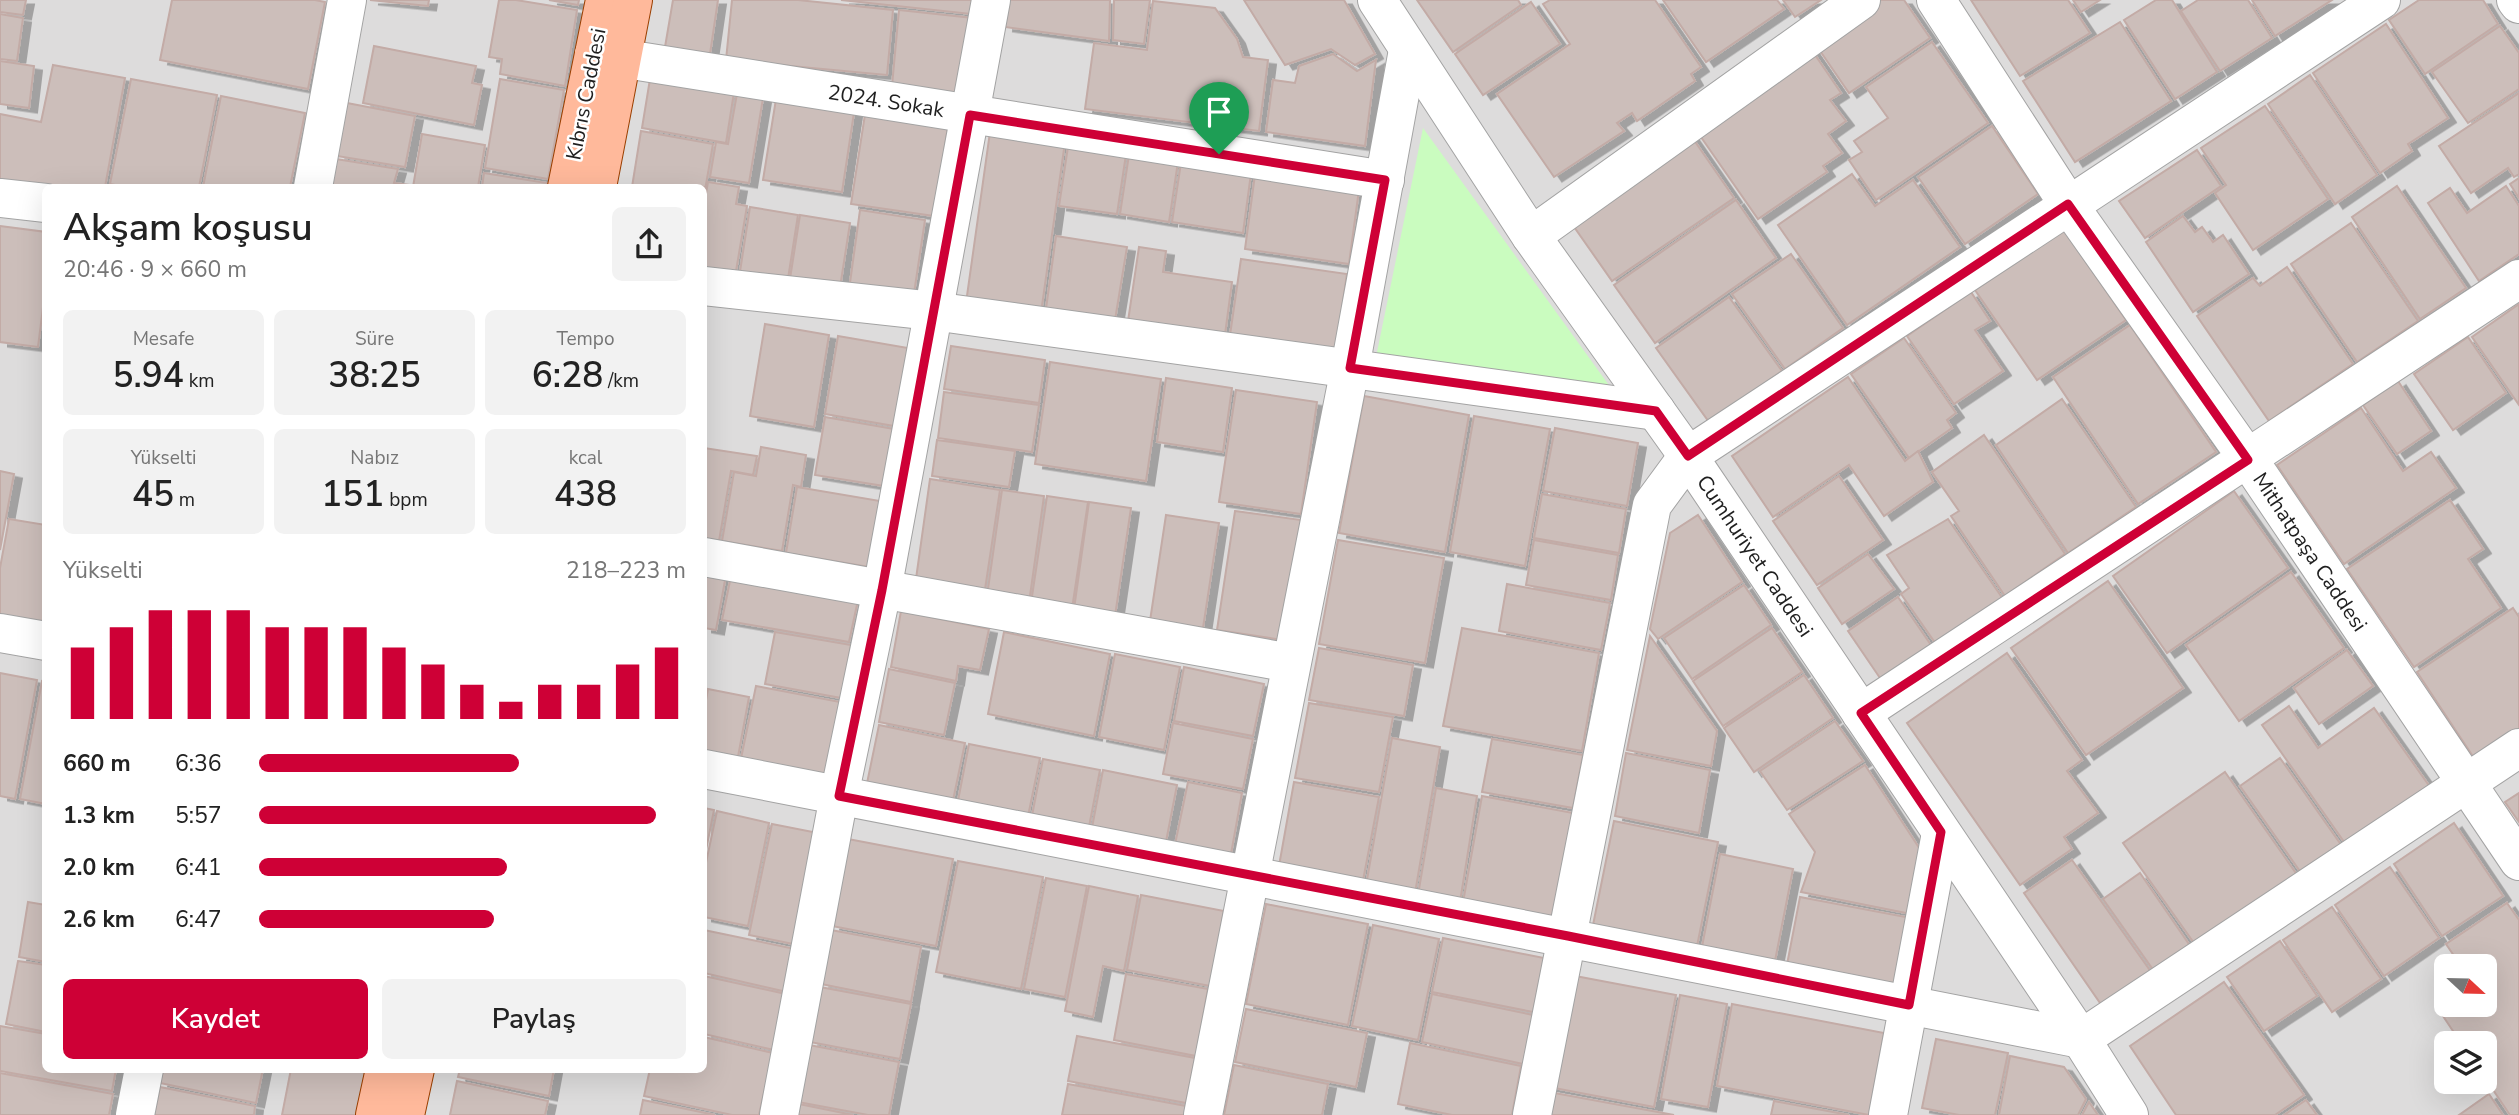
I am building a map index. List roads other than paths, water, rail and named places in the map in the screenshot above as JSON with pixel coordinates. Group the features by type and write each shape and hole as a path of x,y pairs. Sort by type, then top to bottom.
{"main road":[{"name":"Kıbrıs Caddesi","path":"597,184 608,56 605,0"},
{"name":"Kıbrıs Caddesi","path":"568,184 608,56 633,0"},
{"path":"376,1115 384,1073"},
{"path":"405,1115 414,1073"}],"street":[{"path":"314,184 347,0"},
{"path":"779,1115 839,796 882,590 991,0"},
{"name":"Cumhuriyet Caddesi","path":"1377,0 1531,236 1688,456 2081,1039 2129,1115"},
{"path":"1531,236 1861,0"},
{"name":"Mithatpaşa Caddesi","path":"1936,0 2068,204 2248,460 2519,861"},
{"path":"1532,1115 1652,505 1688,456 2381,0"},
{"path":"1203,1115 1350,368 1409,50"},
{"name":"2024. Sokak","path":"608,56 1385,180"},
{"path":"0,198 42,203"},
{"path":"1861,713 2519,279"},
{"path":"707,286 933,311 1656,411"},
{"path":"707,558 1291,663"},
{"path":"0,633 42,640"},
{"path":"707,770 1251,877 1568,936 2081,1039 2519,748"},
{"path":"1888,1115 1941,832"},
{"path":"135,1115 143,1073"}]}
